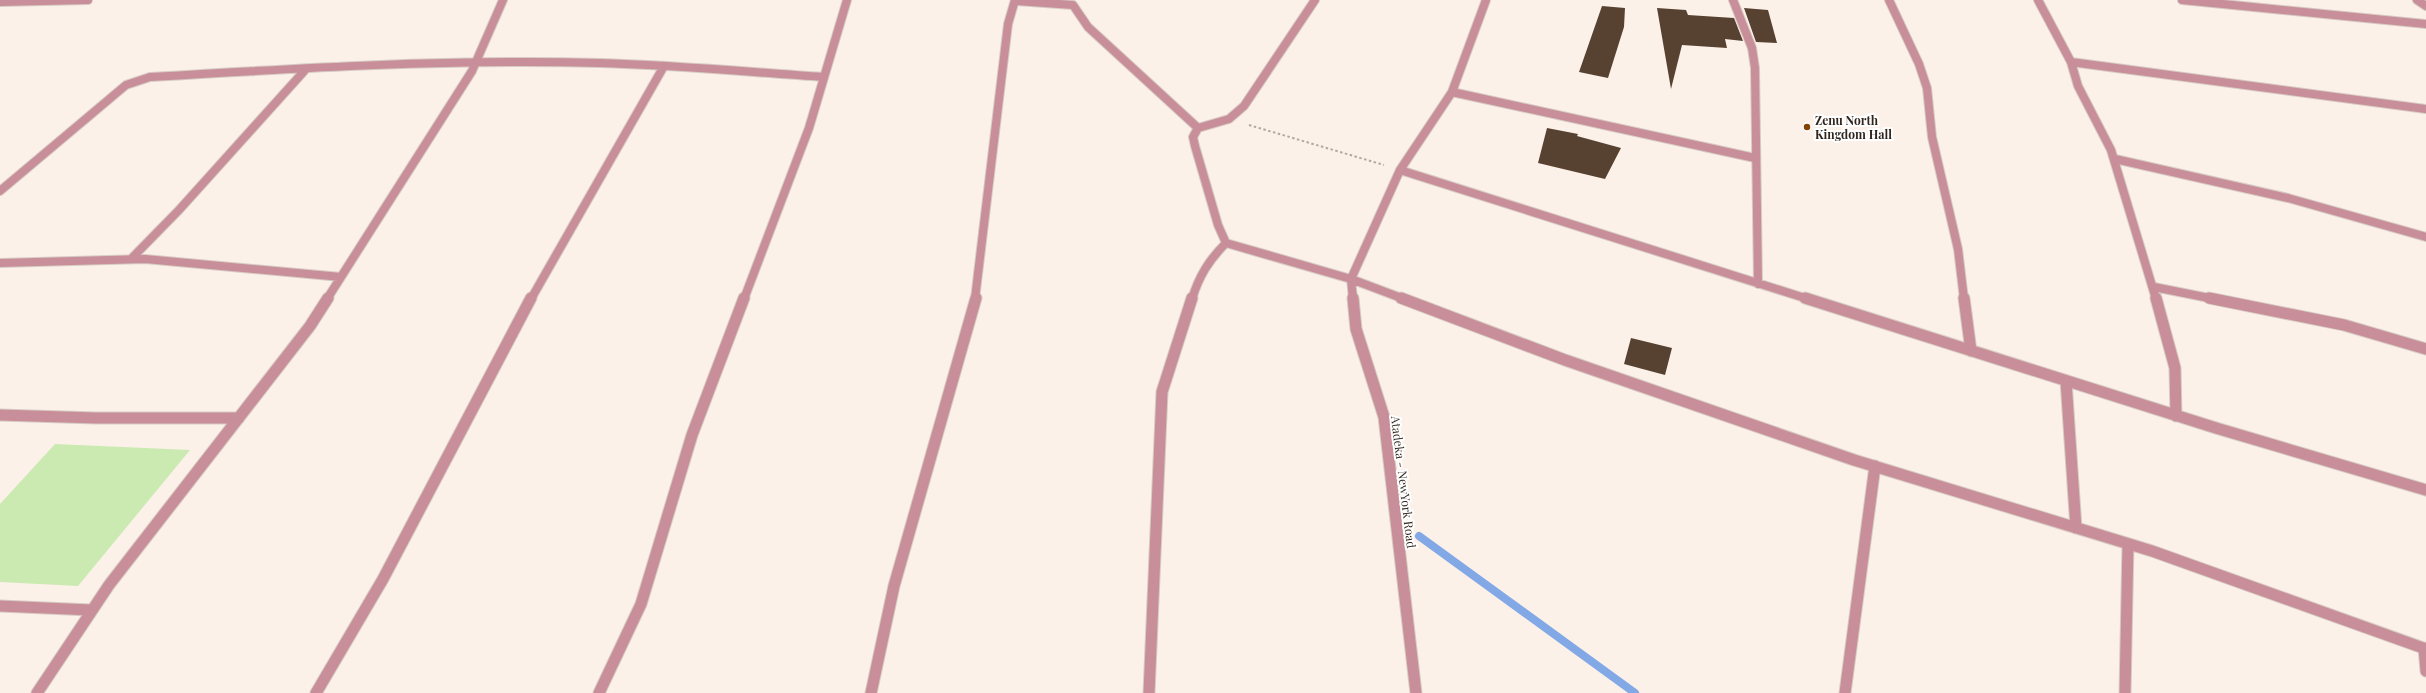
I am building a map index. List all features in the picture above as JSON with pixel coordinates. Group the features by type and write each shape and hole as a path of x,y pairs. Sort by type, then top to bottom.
{"street":[{"path":"0,2 88,0"},
{"path":"37,693 91,610 310,326 428,143 472,71 503,0"},
{"path":"599,693 641,604 692,435 808,128 847,0"},
{"path":"1315,0 1244,106 1229,120 1198,128 1193,137 1194,146 1218,225 1226,243 1351,279 1565,360 1875,466 2128,544 2425,648 2426,671"},
{"path":"1351,279 1400,170 1452,92 1486,0"},
{"path":"1733,0 1752,48 1755,68 1755,158 1758,284"},
{"path":"1889,0 1919,64 1927,88 1932,137 1958,249 1972,351"},
{"path":"2038,0 2070,62 2078,86 2115,159 2154,286 2175,368 2176,416"},
{"path":"2182,0 2426,24"},
{"path":"2258,0 2267,9"},
{"path":"2417,0 2426,6"},
{"path":"871,693 894,586 978,290 1008,24 1015,1 1074,2 1088,27 1198,128"},
{"path":"0,191 126,85 150,77 359,65 476,62 601,63 823,77"},
{"path":"2070,62 2309,95 2426,109"},
{"path":"316,693 343,650 476,407 569,228 664,66"},
{"path":"131,260 179,210 306,69"},
{"path":"1452,92 1755,158"},
{"path":"2115,159 2288,198 2426,237"},
{"path":"1400,170 2176,416 2426,490"},
{"path":"0,182 11,181"},
{"path":"1149,693 1162,392 1197,282 1211,258 1226,243"},
{"path":"0,263 131,260 341,277"},
{"name":"Atadeka - NewYork Road","path":"1351,279 1356,329 1384,417 1416,693"},
{"path":"2154,286 2344,325 2426,349"},
{"path":"2066,381 2076,528"},
{"path":"0,415 96,418 239,418"},
{"path":"1845,693 1875,466"},
{"path":"2125,693 2128,544"},
{"path":"0,606 91,610"}],"path":[{"path":"1229,120 1400,170"}],"green space":[{"path":"55,444 190,450 78,586 0,582 0,504"}],"building":[{"path":"1602,6 1625,8 1624,27 1608,78 1579,72"},
{"path":"1657,8 1686,10 1688,15 1734,18 1743,41 1725,39 1727,48 1682,45 1671,89"},
{"path":"1744,8 1768,10 1777,43 1756,42"},
{"path":"1547,128 1578,134 1577,136 1621,148 1605,179 1538,163"},
{"path":"1631,338 1672,348 1665,375 1624,364"}],"waterway":[{"path":"1419,536 1635,693"}],"place":[{"name":"Zenu North Kingdom Hall","path":"1807,127"}]}
